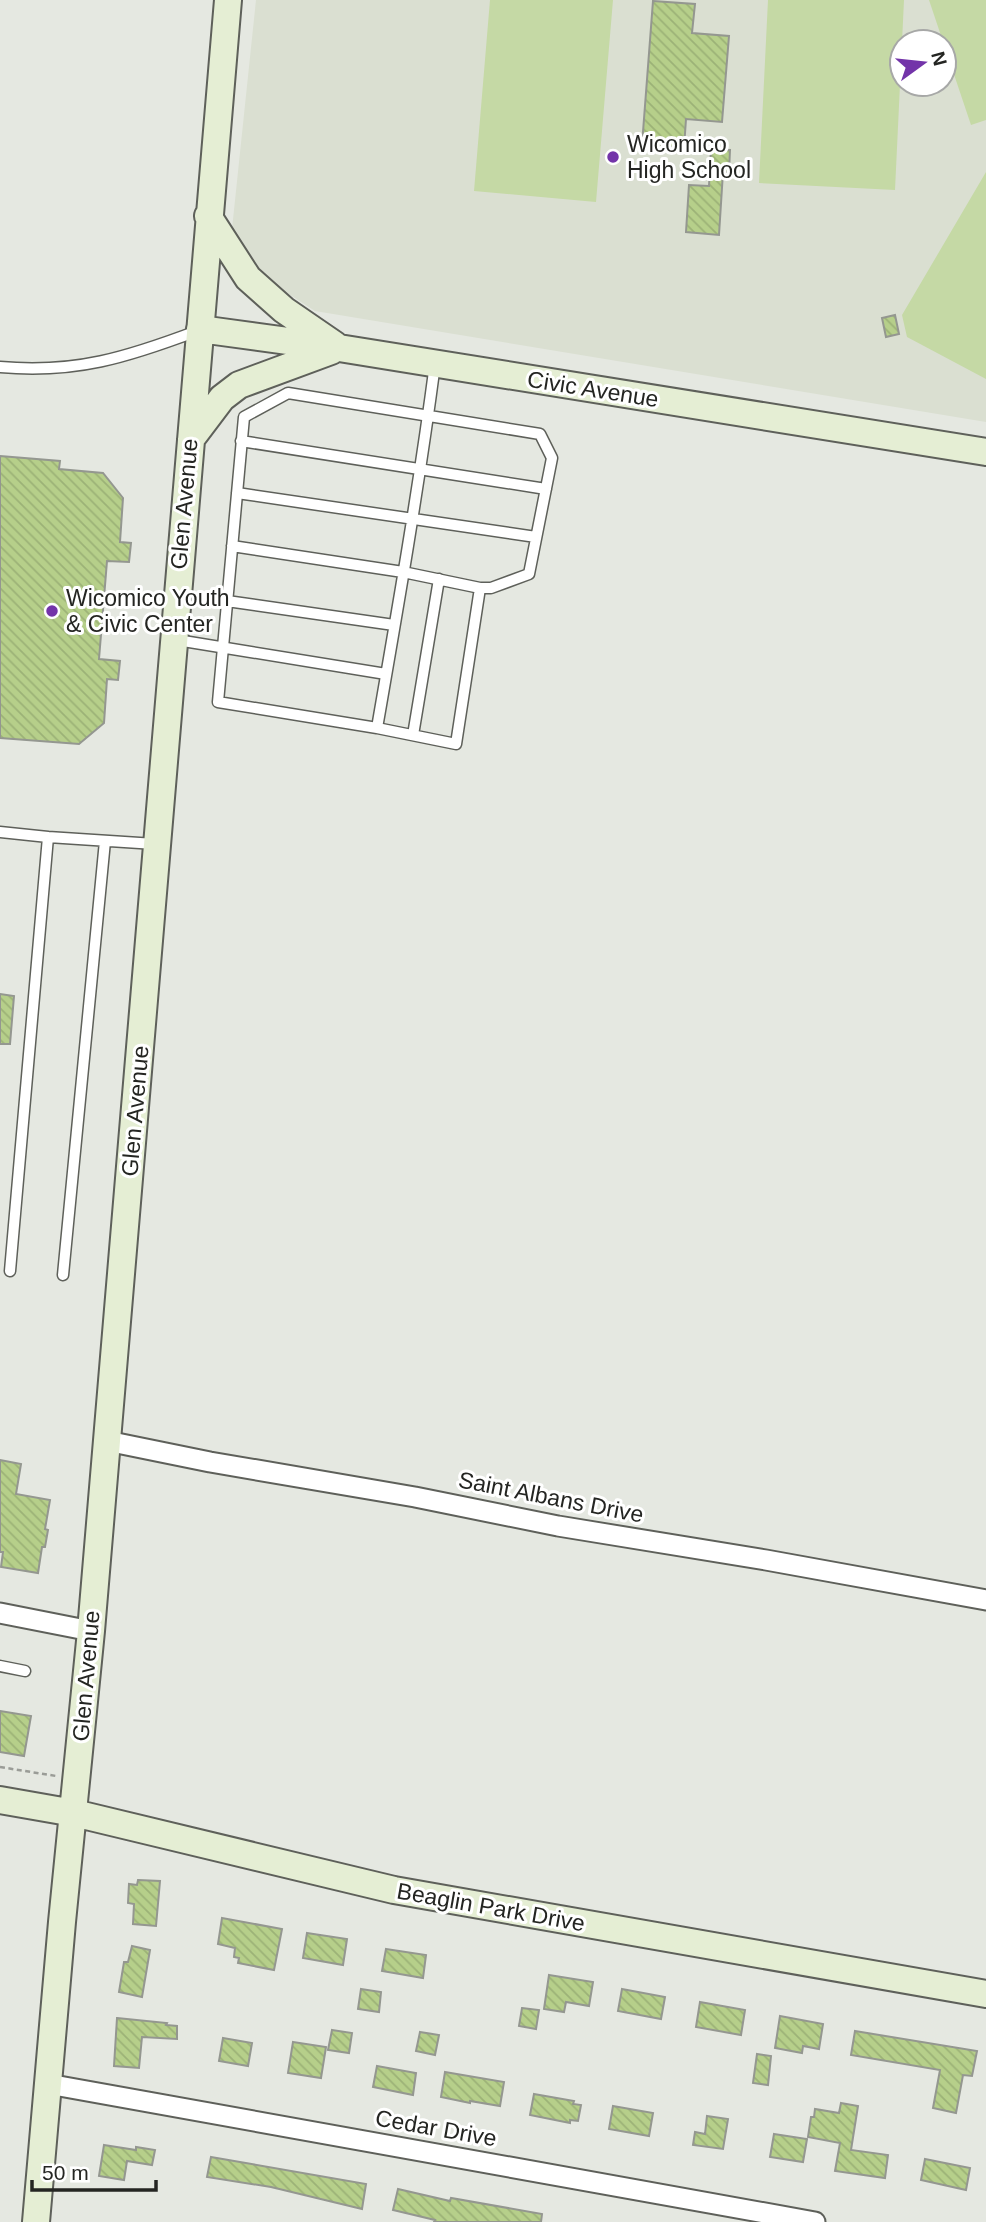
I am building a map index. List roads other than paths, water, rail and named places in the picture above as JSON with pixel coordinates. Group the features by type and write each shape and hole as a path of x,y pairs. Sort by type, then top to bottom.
{"street":[{"name":"Glen Avenue","path":"36,2222 91,1631 228,0"},
{"path":"208,216 247,278 284,310 339,348"},
{"name":"Civic Avenue","path":"200,329 339,348 986,452"},
{"path":"190,440 222,398 239,385 339,348"},
{"name":"Saint Albans Drive","path":"107,1441 558,1526 986,1600"},
{"path":"0,1613 91,1631"},
{"name":"Beaglin Park Drive","path":"0,1801 74,1813 394,1889 986,1994"},
{"name":"Cedar Drive","path":"48,2084 815,2222"}],"lane":[{"path":"0,367 26,369 100,363 144,351 200,329"},
{"path":"377,727 435,364"},
{"path":"232,546 491,588 529,574 552,458 540,434 288,393 244,417 232,546 218,702 377,727 456,744 480,588"},
{"path":"242,441 546,489"},
{"path":"237,494 537,537"},
{"path":"413,735 439,579"},
{"path":"227,601 394,625"},
{"path":"173,640 386,674"},
{"path":"0,832 157,844"},
{"path":"10,1270 48,837"},
{"path":"63,1275 105,841"},
{"path":"0,1666 25,1671"}],"place":[{"name":"Wicomico High School","path":"613,157"},
{"name":"Wicomico Youth & Civic Center","path":"52,611"}]}
